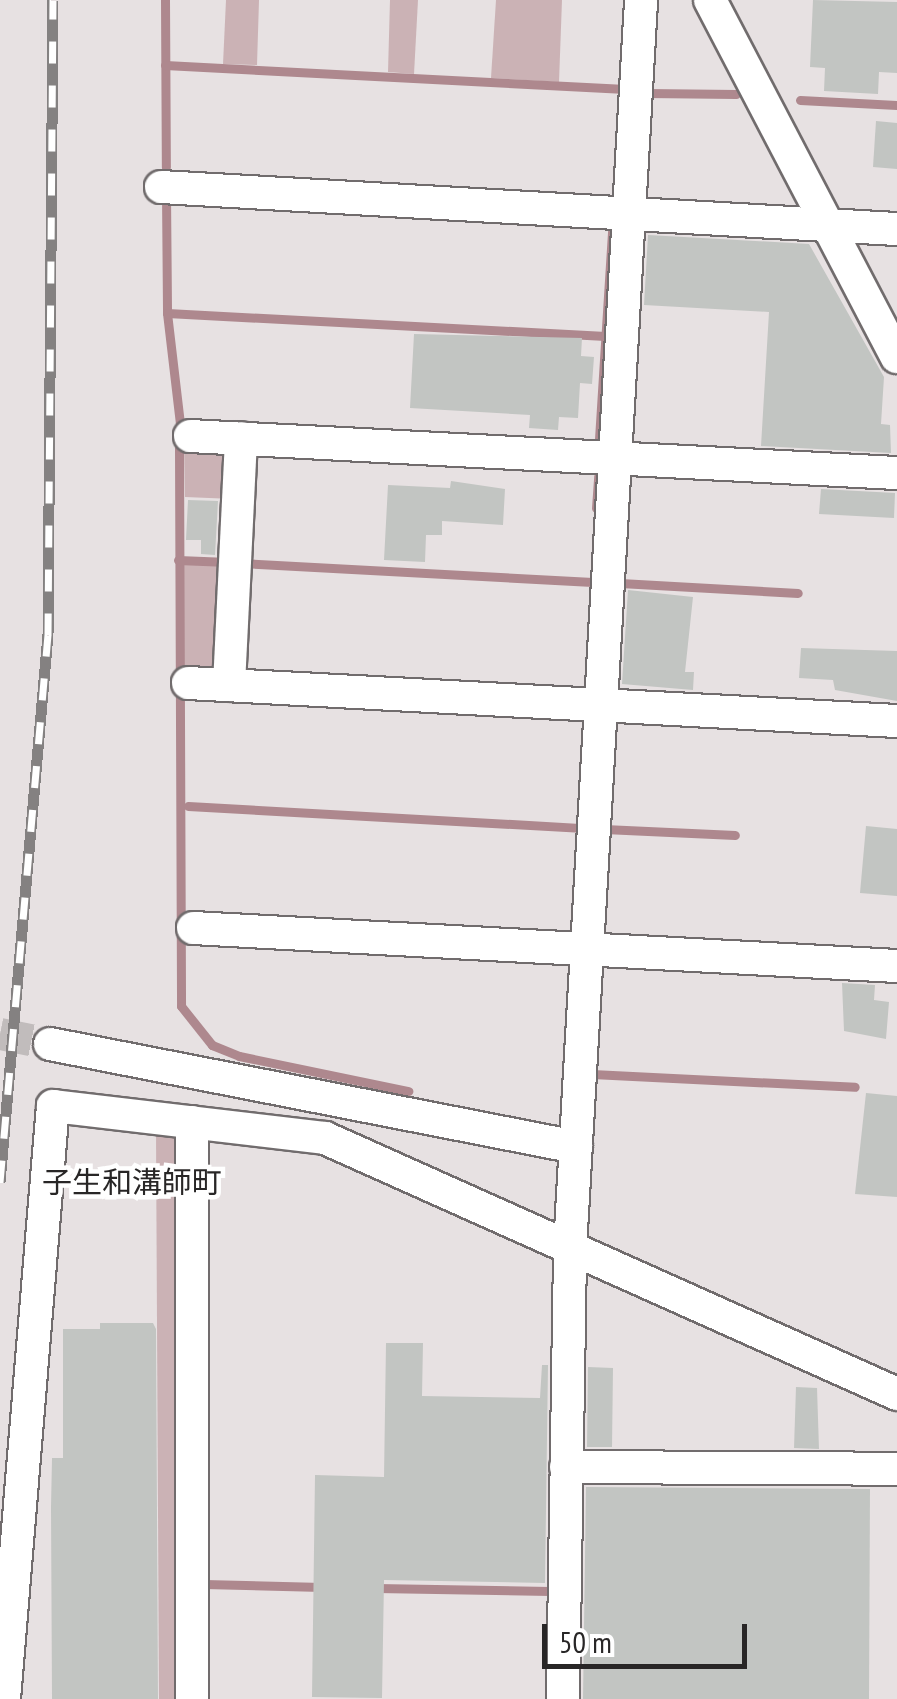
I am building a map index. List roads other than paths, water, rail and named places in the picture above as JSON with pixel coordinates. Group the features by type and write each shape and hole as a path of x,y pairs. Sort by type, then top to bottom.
{"street":[{"path":"563,1699 570,1248 640,0"},
{"path":"710,0 897,357"},
{"path":"162,187 897,229"},
{"path":"190,436 897,473"},
{"path":"229,684 241,438"},
{"path":"188,683 897,722"},
{"path":"193,928 897,966"},
{"path":"50,1044 576,1147"},
{"path":"4,1699 52,1106 325,1138 897,1394"},
{"path":"192,1122 192,1699"},
{"path":"566,1467 897,1469"}],"waterway":[{"path":"165,0 166,167"},
{"path":"165,65 620,89"},
{"path":"646,93 736,94"},
{"path":"800,100 897,105"},
{"path":"166,194 167,313 180,424"},
{"path":"599,439 612,230"},
{"path":"167,313 605,336"},
{"path":"179,448 181,1006 212,1045 239,1056 408,1091"},
{"path":"596,508 598,476"},
{"path":"178,560 228,562"},
{"path":"241,563 592,582"},
{"path":"620,583 798,593"},
{"path":"188,806 579,828"},
{"path":"604,829 735,835"},
{"path":"592,1074 855,1087"},
{"path":"204,1584 322,1587"},
{"path":"376,1588 550,1591"}],"tunnel":[{"path":"0,1034 50,1044"}],"railway":[{"path":"0,1182 48,635 53,0"}],"district":[{"name":"子生和溝師町","path":"132,1182"}]}
